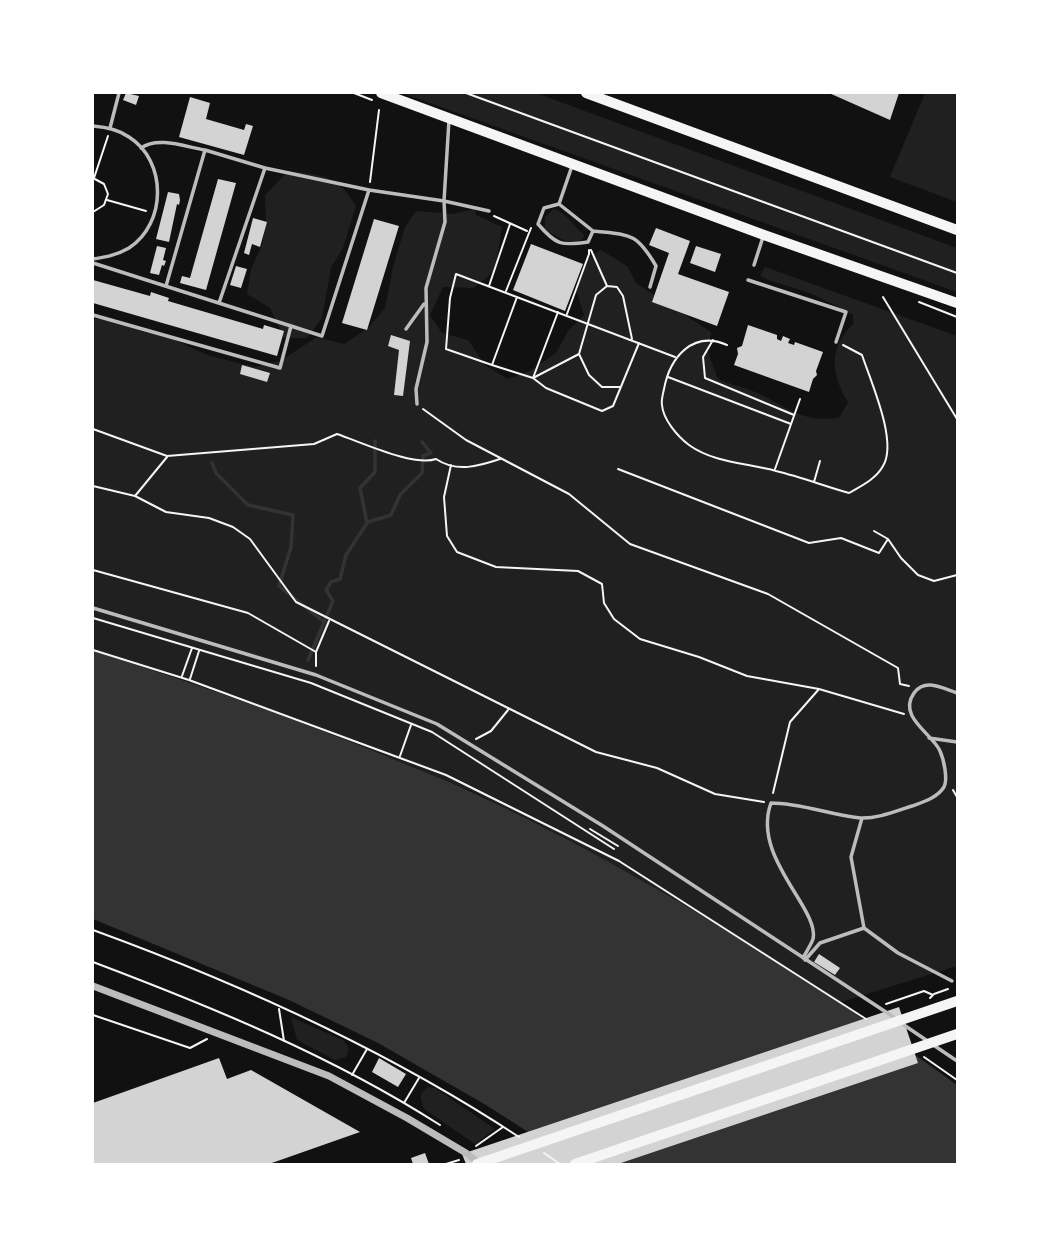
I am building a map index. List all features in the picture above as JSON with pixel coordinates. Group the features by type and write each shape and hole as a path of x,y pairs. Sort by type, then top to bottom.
{"main road":[{"path":"381,93 764,235 957,303"},
{"path":"586,93 957,230"},
{"path":"479,1164 957,1001"},
{"path":"575,1164 957,1034"}],"street":[{"path":"93,986 329,1076 397,1112 479,1164"}],"lane":[{"path":"110,128 119,93"},
{"path":"417,404 416,390 427,342 426,288 445,222 449,118"},
{"path":"93,126 110,128 130,137 141,148 155,171 158,192 155,214 145,232 131,247 93,261"},
{"path":"141,148 149,143 165,143 205,150 265,168 489,211"},
{"path":"165,287 205,150"},
{"path":"559,204 573,163"},
{"path":"218,303 265,168"},
{"path":"93,261 165,287 322,336 369,190"},
{"path":"559,204 593,231 631,235 646,249 656,266 650,286"},
{"path":"559,204 544,208 538,224 552,240 567,245 588,242 593,231"},
{"path":"754,265 764,235"},
{"path":"748,280 846,312 836,342"},
{"path":"406,329 425,303"},
{"path":"93,315 280,368 291,326"},
{"path":"93,608 316,675 437,724 603,826 957,1061"},
{"path":"804,959 813,938 812,925 775,860 766,817 771,803 786,803 862,818 891,813 927,801 943,789 946,781 940,750 912,717 911,697 917,689 926,684 957,693"},
{"path":"927,737 957,742"},
{"path":"862,818 851,857 864,928 898,953 952,981"},
{"path":"804,959 820,943 864,928"}],"path":[{"path":"466,93 957,274"},
{"path":"369,190 379,110"},
{"path":"93,212 100,209 107,200 104,184 93,178 110,128"},
{"path":"107,200 155,214"},
{"path":"489,211 498,219 529,232"},
{"path":"489,286 510,224"},
{"path":"505,292 531,226"},
{"path":"588,242 607,286"},
{"path":"567,315 589,254 588,242"},
{"path":"639,342 613,406 602,411 546,388 533,379 446,349 450,298 456,274 587,322 639,342 676,357"},
{"path":"621,387 601,387 589,375 579,354 596,295 607,286 617,287 623,296 632,340"},
{"path":"492,365 517,296"},
{"path":"883,298 957,419"},
{"path":"533,379 558,312"},
{"path":"727,345 714,339 698,341 676,357 666,377 661,404 669,423 688,444 715,458 775,470 849,493 872,479 884,465 888,437 862,355 836,342"},
{"path":"714,339 703,357 705,378 794,415"},
{"path":"533,379 579,354"},
{"path":"666,377 791,424"},
{"path":"775,470 800,399"},
{"path":"417,404 466,440 569,494 629,544 768,594 898,668 901,684 917,689"},
{"path":"93,429 167,456 314,444 337,434 411,458 429,461 436,459 443,464 472,468 501,458"},
{"path":"135,496 167,456"},
{"path":"814,483 820,461"},
{"path":"451,465 444,497 447,536 457,552 496,567 578,571 602,584 604,603 614,619 640,639 699,656 747,676 819,689 912,717"},
{"path":"618,469 809,543 841,538 878,553 888,539"},
{"path":"93,486 135,496 166,512 209,518 233,527 250,539 296,602 596,752 657,768 715,794 771,803 790,722 819,689"},
{"path":"874,531 888,539 901,558 918,575 934,581 957,575"},
{"path":"93,570 248,613 316,652"},
{"path":"93,614 313,678 434,728 616,845"},
{"path":"93,618 311,683 432,732 614,849 609,856"},
{"path":"316,675 316,652 329,620"},
{"path":"182,677 192,647"},
{"path":"189,680 199,649"},
{"path":"93,650 182,677 446,775 609,856 813,984"},
{"path":"473,746 476,739 491,731 509,709"},
{"path":"399,757 412,723"},
{"path":"93,930 279,1007 367,1049 420,1077 527,1142"},
{"path":"93,962 239,1020 284,1042 279,1007"},
{"path":"928,1001 933,995 954,987 952,981"},
{"path":"888,1003 924,990 933,995"},
{"path":"93,1015 190,1048 207,1039"},
{"path":"347,1085 367,1049"},
{"path":"927,1059 957,1080"},
{"path":"397,1112 420,1077"},
{"path":"446,1164 465,1156 503,1126"}],"shaded area":[{"path":"402,93 536,93 957,248 957,292"},
{"path":"925,93 957,93 957,202 890,177"},
{"path":"288,171 319,175 335,182 356,206 343,248 331,268 322,318 307,338 284,338 270,308 247,294 251,269 262,245 266,223 265,195"},
{"path":"475,209 476,215 502,227 495,270 474,288 443,287 430,315 442,333 468,340 486,366 508,379 530,371 556,353 568,331 584,315 576,290 585,261 601,250 627,266 636,283 711,332 708,352 718,379 750,390 812,418 839,418 848,402 838,382 835,362 839,343 853,324 853,315 799,289 760,276 765,267 957,336 957,966 838,1003 635,876 469,790 315,727 156,670 93,651 93,319 112,318 141,331 171,338 207,355 254,367 280,361 317,337 344,344 368,328 385,308 405,227 416,211 452,214"},
{"path":"554,209 570,220 584,235 583,239 568,241 545,229 545,217"},
{"path":"93,651 277,714 449,782 596,855 720,926 841,1003 957,1085 957,1164 578,1164 486,1105 378,1043 289,1000 93,919"},
{"path":"291,1017 343,1040 349,1048 346,1057 335,1060 297,1040"},
{"path":"428,1087 435,1088 495,1129 475,1144 424,1109 421,1093"}],"building":[{"path":"126,93 139,96 136,105 123,100"},
{"path":"829,93 899,93 890,120"},
{"path":"190,97 210,103 206,119 244,130 246,124 253,126 244,155 179,137"},
{"path":"218,179 236,183 206,290 180,283 182,276 190,278"},
{"path":"168,192 179,194 180,200 169,242 156,239"},
{"path":"253,218 267,222 260,247 252,244 249,255 244,253"},
{"path":"374,219 399,226 367,330 342,323"},
{"path":"656,228 690,241 678,274 729,292 717,326 652,302 669,253 649,245"},
{"path":"531,244 583,264 565,311 513,290"},
{"path":"157,246 166,248 163,260 166,261 159,275 150,273"},
{"path":"696,246 721,254 715,272 690,263"},
{"path":"236,266 247,269 241,288 230,285"},
{"path":"93,280 150,296 151,292 169,298 168,301 263,329 264,325 284,331 277,356 93,303"},
{"path":"748,325 777,335 777,339 781,341 783,336 790,339 788,343 794,345 795,342 823,352 809,392 734,365 737,348 742,346"},
{"path":"391,335 410,341 403,396 394,395 399,350 388,346"},
{"path":"242,365 270,373 267,382 240,374"},
{"path":"819,954 840,968 835,975 814,962"},
{"path":"899,1007 918,1063 618,1164 466,1164 462,1154"},
{"path":"219,1058 227,1079 251,1070 360,1132 269,1164 93,1164 93,1103"},
{"path":"379,1058 406,1074 398,1087 372,1072"},
{"path":"425,1153 429,1164 413,1164 411,1158"}],"waterway":[{"path":"308,660 333,601 326,590 331,582 340,579 346,555 367,523 360,488 375,472 375,441"},
{"path":"368,522 391,515 400,495 422,473 423,456 431,453 422,442"},
{"path":"212,463 216,473 248,505 293,515 291,547 279,586 323,621"}]}
